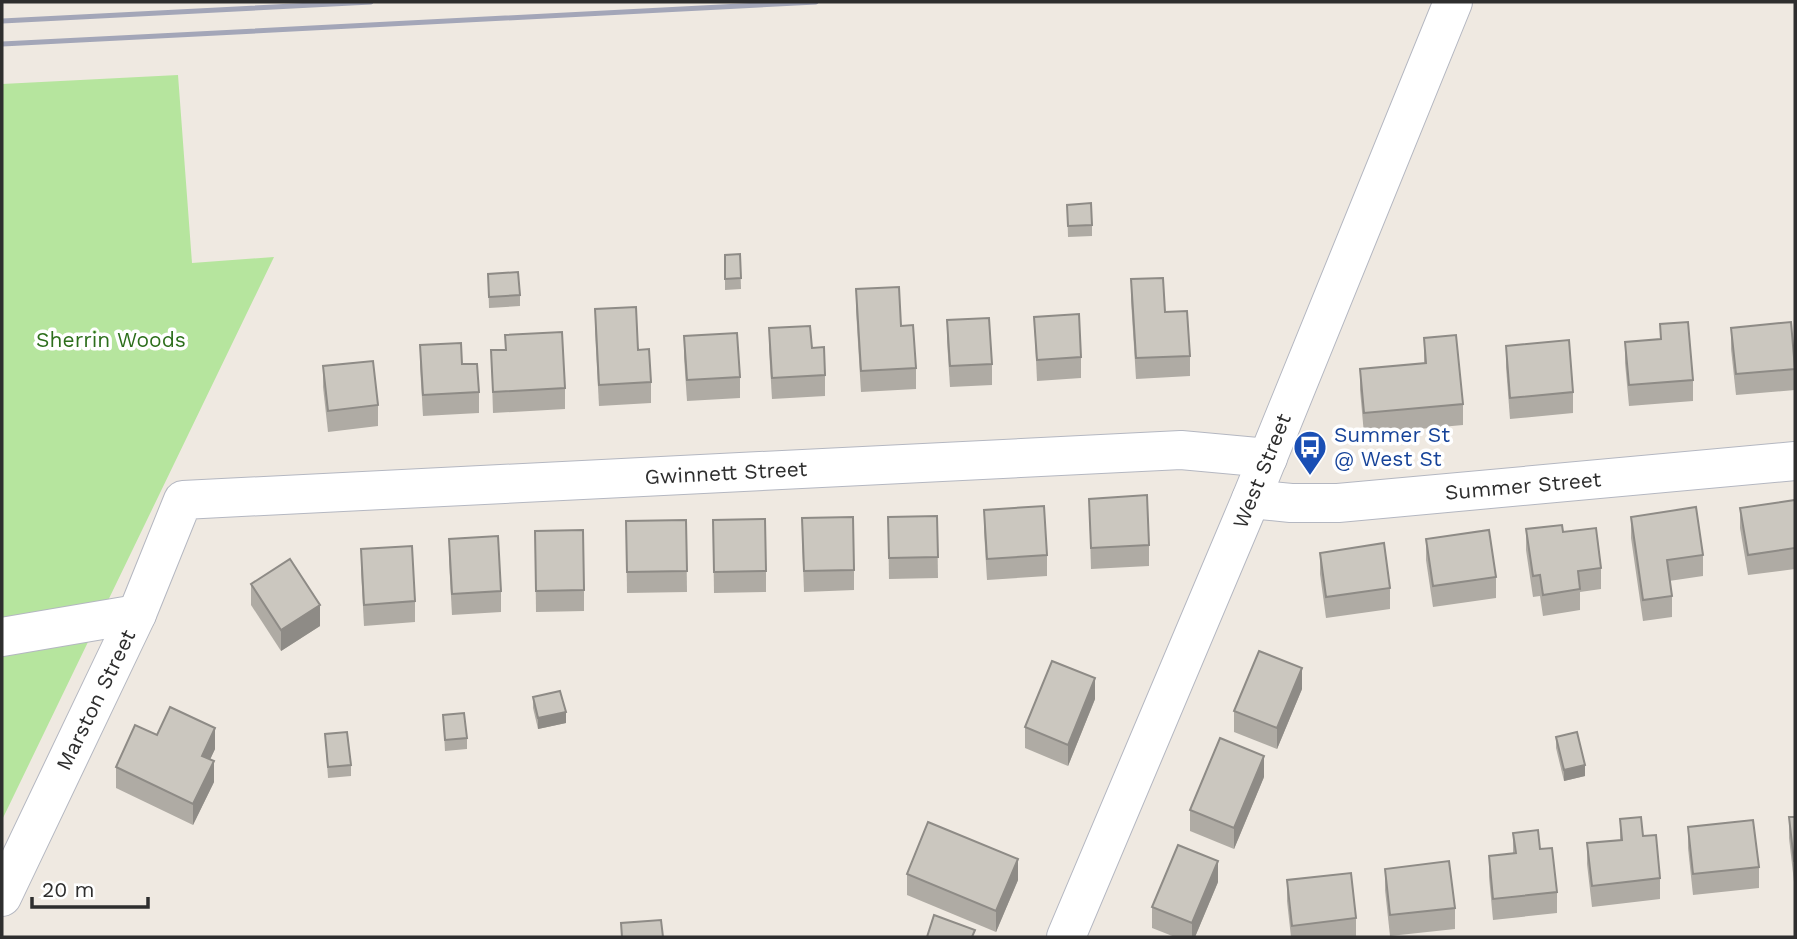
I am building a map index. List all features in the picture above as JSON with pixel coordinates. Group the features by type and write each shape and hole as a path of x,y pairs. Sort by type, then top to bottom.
{"street":[{"name":"West Street","path":"1066,937 1268,458 1451,8"},
{"name":"Gwinnett Street","path":"183,500 1181,450 1268,458"},
{"name":"Summer Street","path":"1251,499 1291,503 1338,503 1795,461"},
{"name":"Marston Street","path":"2,897 138,614 183,500"},
{"path":"2,637 138,614"}],"green space":[{"name":"Sherrin Woods","path":"178,75 192,263 274,257 2,820 2,84"}],"building":[{"path":"1091,203 1092,225 1068,226 1067,205"},
{"path":"740,254 741,278 725,279 725,255"},
{"path":"518,272 520,295 489,297 488,274"},
{"path":"1163,278 1165,312 1187,311 1190,356 1136,358 1131,279"},
{"path":"899,287 901,326 913,325 916,368 861,371 856,289"},
{"path":"636,307 638,350 649,349 651,382 599,385 595,309"},
{"path":"1079,314 1081,357 1037,360 1034,317"},
{"path":"989,318 992,364 950,366 947,320"},
{"path":"1688,322 1693,380 1629,385 1625,342 1661,339 1660,324"},
{"path":"1791,322 1795,369 1736,374 1731,328"},
{"path":"810,326 812,348 824,347 825,375 772,378 769,328"},
{"path":"562,332 565,388 493,392 491,350 506,350 505,335"},
{"path":"737,333 740,377 687,380 684,336"},
{"path":"1456,335 1463,404 1364,413 1360,369 1426,363 1424,338"},
{"path":"1569,340 1573,392 1510,398 1506,346"},
{"path":"461,343 462,364 477,364 479,392 423,395 420,345"},
{"path":"373,361 378,405 328,411 323,366"},
{"path":"1147,495 1149,545 1091,548 1089,499"},
{"path":"1795,500 1795,548 1748,555 1740,508"},
{"path":"1044,506 1047,555 987,559 984,510"},
{"path":"1696,507 1703,555 1667,560 1672,596 1643,600 1631,517"},
{"path":"937,516 938,557 889,558 888,517"},
{"path":"853,517 854,570 804,571 802,518"},
{"path":"765,519 766,571 714,572 713,520"},
{"path":"686,520 687,571 627,572 626,521"},
{"path":"1562,525 1563,532 1596,528 1601,568 1578,571 1580,589 1543,595 1540,575 1533,576 1526,529"},
{"path":"583,530 584,590 536,591 535,531"},
{"path":"1489,530 1496,577 1433,586 1426,539"},
{"path":"498,536 501,591 452,594 449,539"},
{"path":"1384,543 1390,588 1326,597 1320,553"},
{"path":"412,546 415,601 364,605 361,549"},
{"path":"290,559 320,605 281,630 251,584"},
{"path":"1259,651 1302,668 1277,728 1234,711"},
{"path":"1052,661 1095,678 1068,745 1025,727"},
{"path":"560,691 566,712 538,718 533,697"},
{"path":"170,707 215,728 202,756 214,761 193,804 116,767 135,725 157,735"},
{"path":"464,713 467,738 445,740 443,715"},
{"path":"347,732 351,765 328,767 325,734"},
{"path":"1577,732 1585,765 1564,770 1556,737"},
{"path":"1220,738 1264,756 1234,828 1190,810"},
{"path":"1641,817 1643,836 1656,835 1660,878 1592,886 1587,843 1622,840 1620,819"},
{"path":"1789,817 1795,817 1795,861 1794,861"},
{"path":"1753,820 1759,867 1693,874 1688,827"},
{"path":"928,822 1018,859 996,911 907,874"},
{"path":"1538,830 1540,849 1552,848 1557,892 1493,899 1489,856 1516,853 1513,833"},
{"path":"1178,845 1218,861 1192,923 1152,907"},
{"path":"1449,861 1455,908 1390,915 1385,869"},
{"path":"1351,873 1356,918 1292,926 1287,880"},
{"path":"934,915 975,930 972,937 927,937"},
{"path":"661,920 663,937 622,937 621,923"}],"railway":[{"path":"2,21 371,2"},
{"path":"2,44 816,2"}],"place":[{"name":"Summer St @ West St","path":"1310,477"}]}
